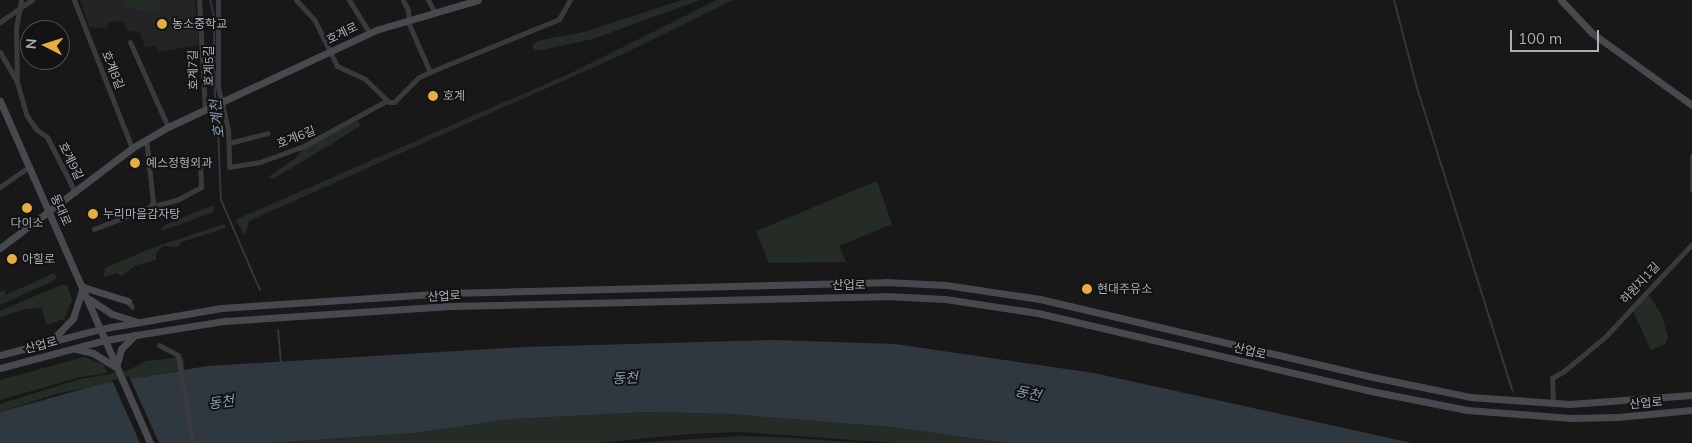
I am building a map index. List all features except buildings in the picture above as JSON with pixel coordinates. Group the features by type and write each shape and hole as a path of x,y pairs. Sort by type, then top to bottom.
{"main road":[{"name":"호계로","path":"207,109 370,32 434,11 478,0"},
{"path":"1560,0 1592,33 1692,106"},
{"name":"동대로","path":"0,102 150,443"},
{"path":"0,248 50,213 146,138 207,109"},
{"name":"산업로","path":"0,355 100,329 221,308 449,293 824,282 946,285 1040,299 1429,390 1553,404 1615,404 1692,396"},
{"path":"50,341 73,318 83,288 130,304"},
{"name":"산업로","path":"0,368 104,340 224,321 451,306 885,296 945,299 1038,313 1366,390 1467,410 1571,418 1618,417 1692,410"},
{"path":"87,298 112,314 140,321"},
{"path":"70,349 94,353 116,368 119,354 135,335"}],"street":[{"name":"호계9길","path":"21,0 17,13 17,82 28,116 36,129 47,136 75,192"},
{"path":"0,22 17,13 32,0"},
{"name":"호계8길","path":"74,0 132,148"},
{"name":"호계7길","path":"199,0 207,109"},
{"name":"호계5길","path":"218,0 221,102"},
{"path":"296,0 314,19 338,68 365,79 386,101"},
{"path":"349,0 370,32"},
{"path":"403,0 408,19 430,72"},
{"path":"428,0 434,11"},
{"name":"호계6길","path":"221,102 229,143 228,167 260,162 330,134 386,101 394,102 419,77 559,18 570,0"},
{"path":"130,42 168,127"},
{"path":"0,52 17,82"},
{"name":"호계6길","path":"229,143 268,133"},
{"path":"146,138 153,202 150,207"},
{"path":"1692,156 1692,190"},
{"path":"94,229 150,207 177,200 201,187 200,162"},
{"path":"0,187 30,167"},
{"name":"하원지1길","path":"1553,404 1552,378 1564,371 1605,337 1692,244"},
{"path":"159,345 178,355 193,443"}],"shaded area":[{"name":"농소중학교","path":"80,0 195,0 199,45 158,52 155,45 145,48 140,32 127,31 123,21 109,22 106,28 89,27"},
{"path":"125,0 161,0 160,13 124,8"},
{"path":"682,0 700,0 593,39 537,51 533,48 533,44 541,40 584,32"},
{"path":"717,0 733,0 619,56 249,221 245,235 235,220 573,72"},
{"path":"358,121 360,126 325,148 273,179 268,177 296,158 303,148"},
{"path":"877,181 892,224 839,246 846,262 769,263 756,231"},
{"path":"214,205 213,212 162,231 161,228 169,223"},
{"path":"224,224 226,227 182,242 178,247 163,246 156,253 156,260 137,265 121,276 117,273 104,277 105,268 152,248"},
{"path":"54,273 57,278 49,283 0,305 0,292 4,290 6,295"},
{"path":"61,285 67,285 72,300 64,319 47,325 41,308 26,309 0,317 0,311"},
{"path":"1647,293 1662,315 1668,338 1665,344 1651,350 1632,309"},
{"path":"84,357 103,364 108,373 80,377 0,400 0,380"},
{"path":"183,357 185,369 56,394 0,412 0,404 80,379 127,371 146,361"},
{"path":"649,412 729,414 892,427 1006,443 896,443 741,432 689,434 598,443 270,443 415,433 511,419"},
{"path":"740,436 783,437 865,443 631,443"}],"water":[{"name":"동천","path":"772,340 895,344 1094,373 1412,443 1006,443 892,427 729,414 649,412 511,419 415,433 270,443 0,443 0,412 98,385 207,366 524,347"}],"pier":[{"path":"129,376 159,443 140,443 112,380"}],"waterway":[{"name":"호계천","path":"210,0 214,16 215,102"},
{"path":"1394,0 1417,88 1512,390"},
{"name":"호계천","path":"217,106 221,200 260,290"},
{"path":"278,330 281,362"}],"place":[{"name":"농소중학교","path":"162,24"},
{"name":"호계","path":"433,96"},
{"name":"예스정형외과","path":"135,163"},
{"name":"다이소","path":"27,208"},
{"name":"누리마을감자탕","path":"93,214"},
{"name":"아힐로","path":"12,259"},
{"name":"현대주유소","path":"1087,289"}]}
